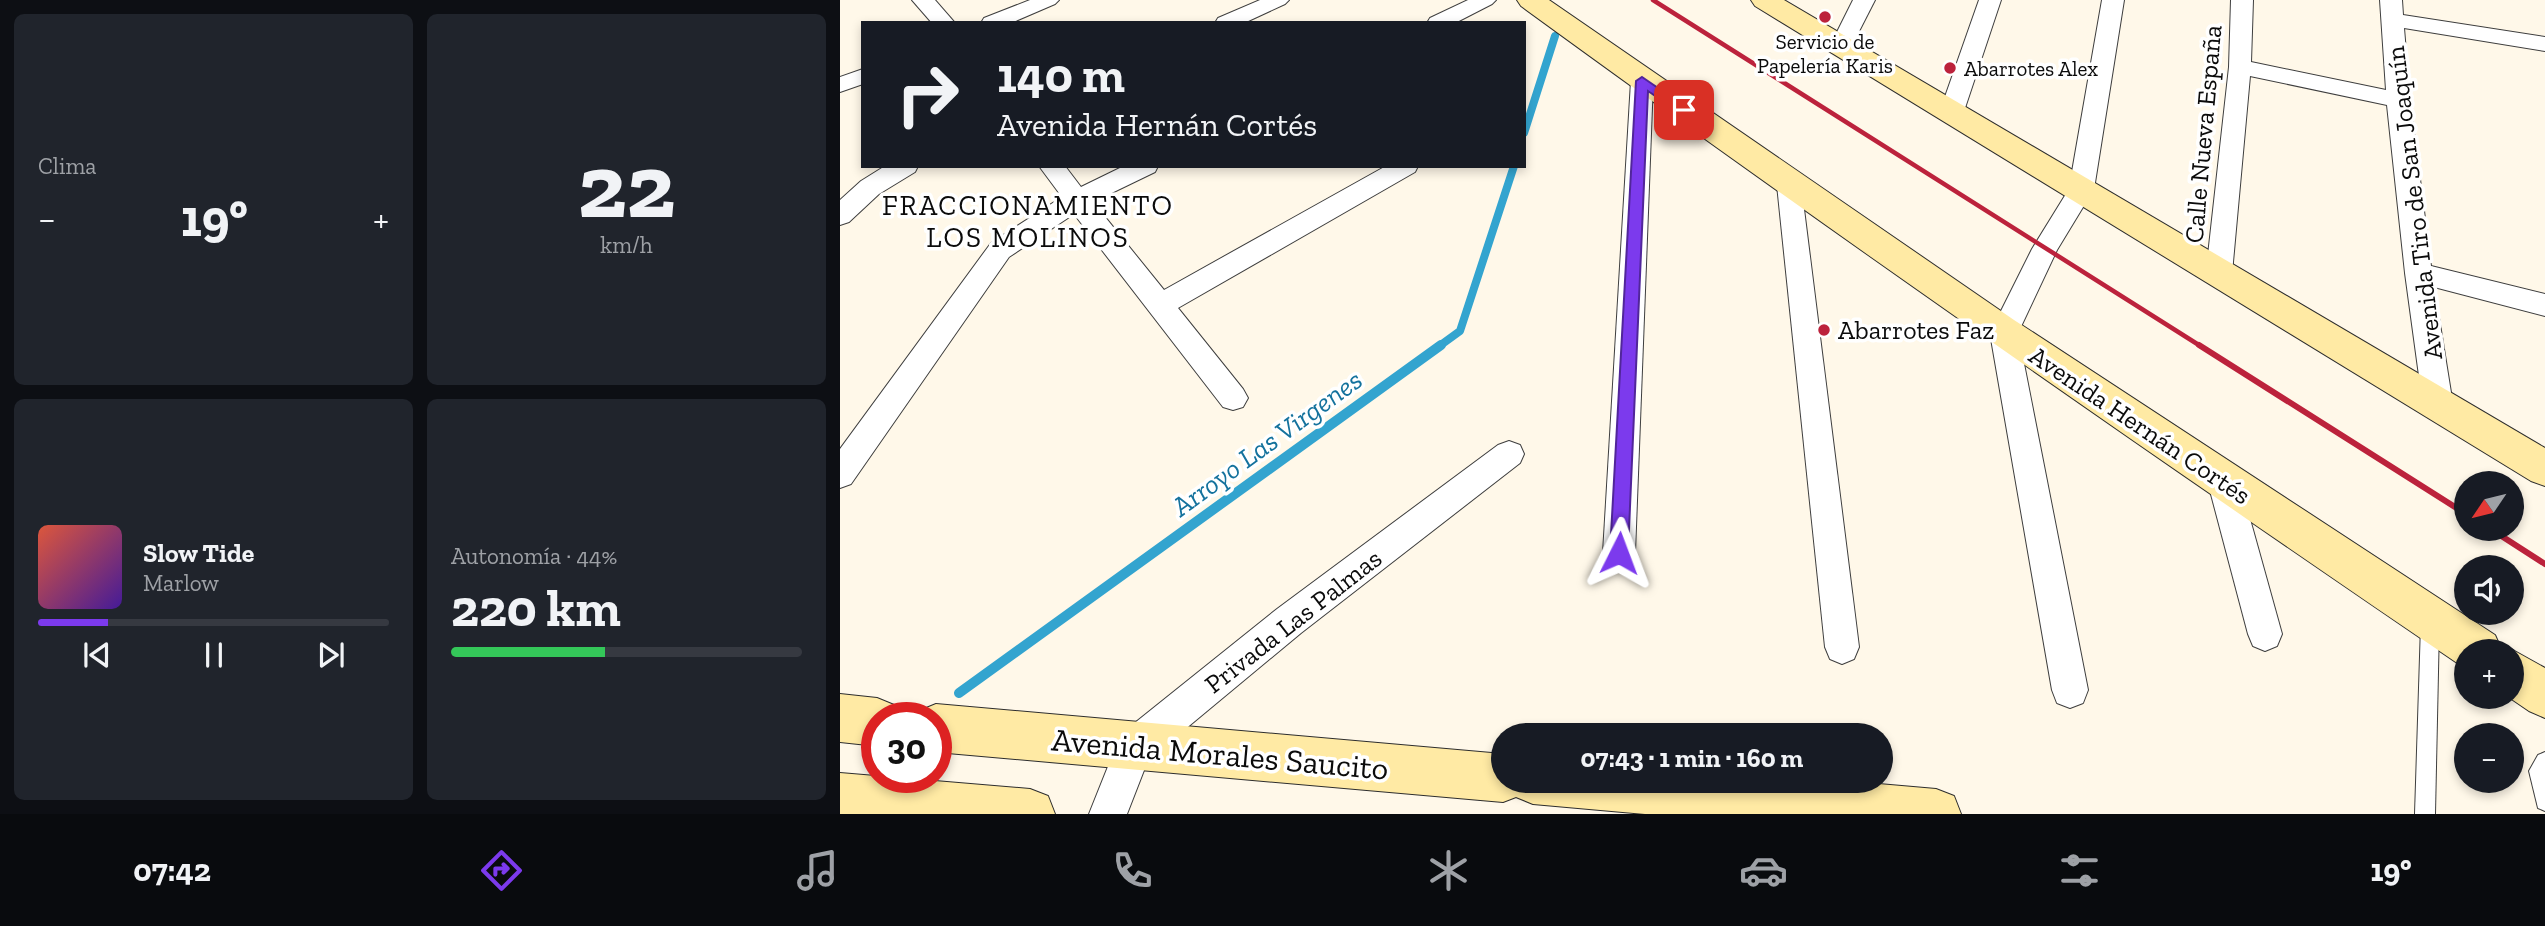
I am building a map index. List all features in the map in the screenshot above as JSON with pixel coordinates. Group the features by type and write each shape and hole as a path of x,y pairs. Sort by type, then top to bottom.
{"main road":[{"name":"Avenida Hernán Cortés","path":"1531,0 1789,185 2004,333 2224,483 2461,639"},
{"path":"1765,0 2545,470"},
{"path":"2524,681 2545,695"},
{"path":"840,718 861,720"},
{"name":"Avenida Morales Saucito","path":"952,730 1491,777"},
{"path":"1687,793 1936,814"},
{"path":"840,799 1030,814"}],"street":[{"path":"923,0 942,21"},
{"path":"997,21 1048,0"},
{"path":"1231,21 1278,0"},
{"path":"1442,21 1485,0"},
{"path":"1841,46 1864,0"},
{"path":"1952,111 1990,0"},
{"path":"2070,690 2004,333 2045,249 2081,189 2113,0"},
{"name":"Calle Nueva España","path":"2219,273 2240,67 2242,0"},
{"path":"2392,10 2545,44"},
{"name":"Avenida Tiro de San Joaquín","path":"2392,10 2398,100 2418,272 2438,405"},
{"path":"2240,67 2398,100"},
{"path":"840,85 861,77"},
{"path":"1619,553 1642,81"},
{"path":"840,216 855,198 902,168"},
{"path":"1053,168 1233,398"},
{"path":"840,474 1000,250 1078,200 1142,168"},
{"path":"1161,305 1402,168"},
{"path":"1789,185 1843,647"},
{"path":"2418,272 2545,305"},
{"name":"Privada Las Palmas","path":"1108,814 1134,747 1289,621 1509,454"},
{"path":"2224,483 2265,634"}],"lane":[{"path":"2426,814 2430,619"},
{"path":"2545,762 2539,771 2545,801"}],"waterway":[{"name":"Arroyo Las Virgenes","path":"1526,127 1555,36"},
{"name":"Arroyo Las Virgenes","path":"1438,347 1460,331 1513,168"},
{"name":"Arroyo Las Virgenes","path":"959,693 1441,345"}],"railway":[{"path":"1653,0 2202,347"},
{"path":"2199,345 2454,506"},
{"path":"2509,541 2545,564"}],"place":[{"name":"Servicio de Papelería Karis","path":"1825,17"},
{"name":"Abarrotes Alex","path":"1950,68"},
{"name":"Abarrotes Faz","path":"1824,330"}],"district":[{"name":"FRACCIONAMIENTO LOS MOLINOS","path":"1028,221"}],"route":[{"path":"1619,553 1642,81 1684,110"}]}
